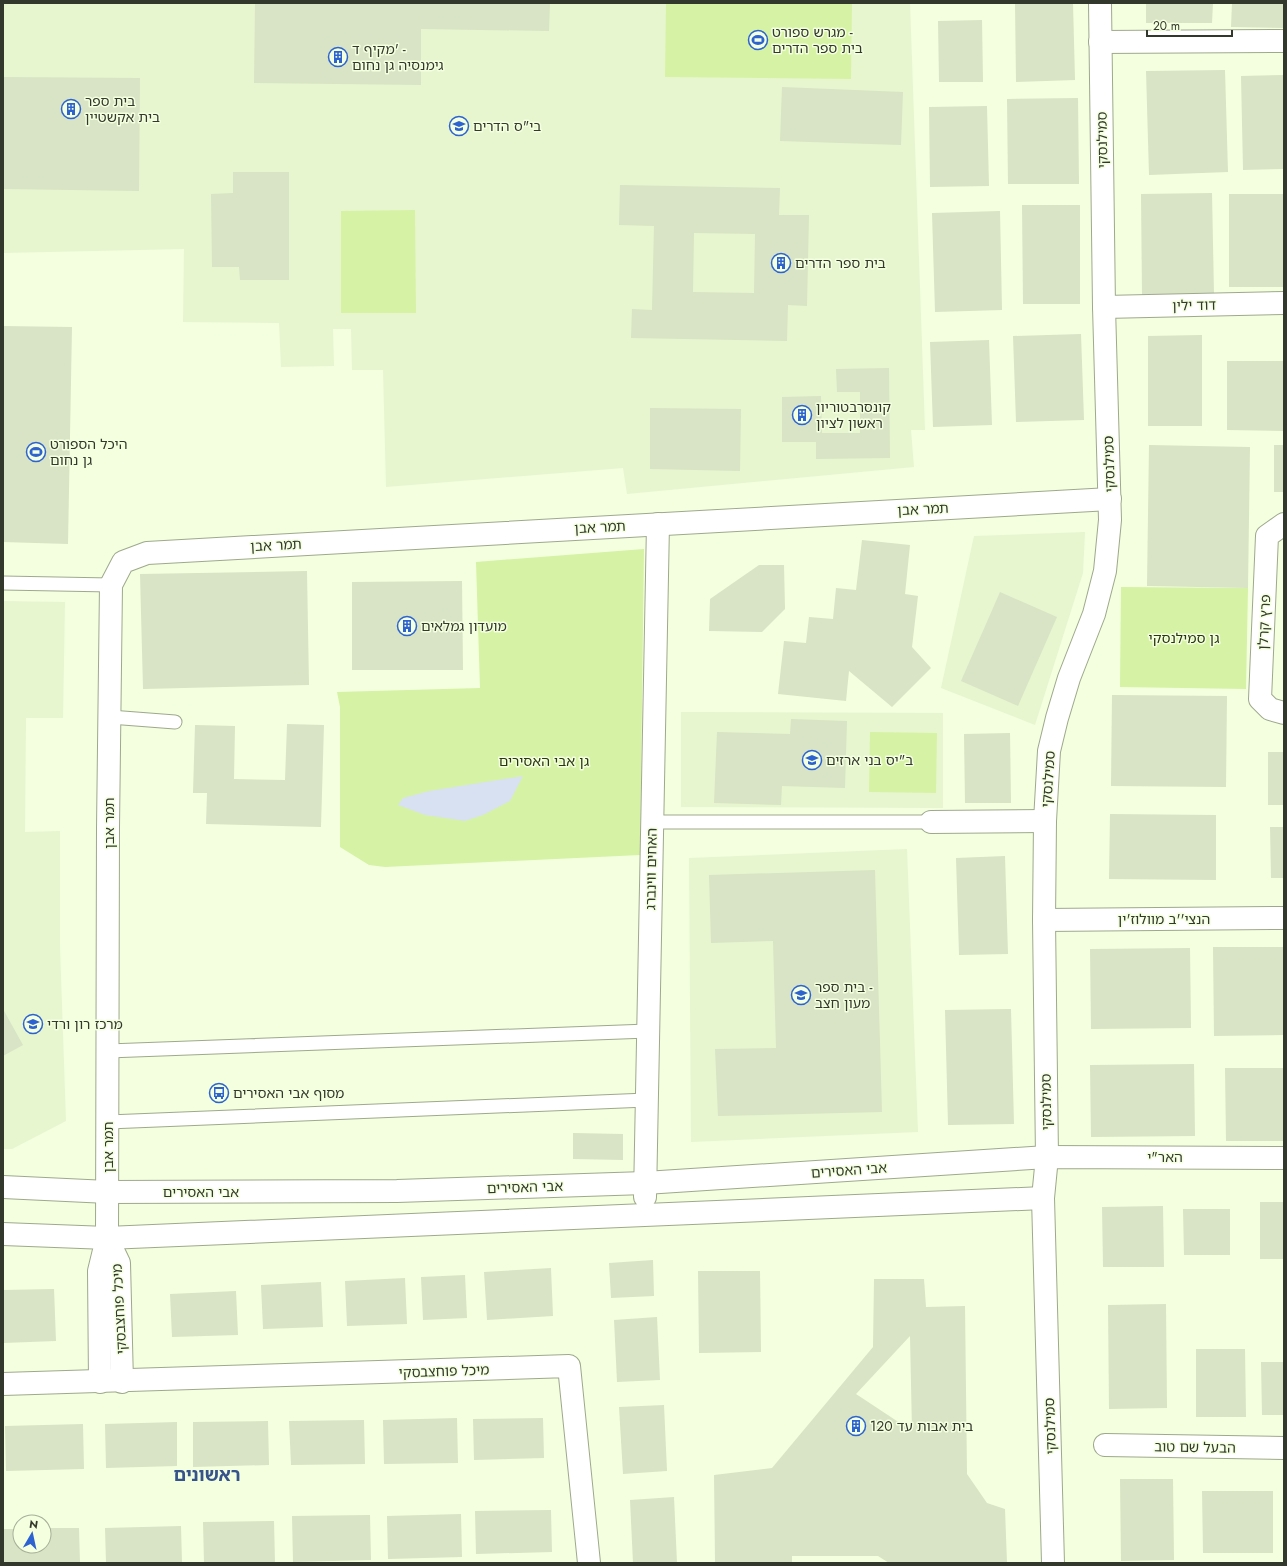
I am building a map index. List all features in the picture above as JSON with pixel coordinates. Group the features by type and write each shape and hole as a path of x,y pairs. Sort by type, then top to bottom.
{"street":[{"name":"סמילנסקי","path":"1053,1563 1043,1198 1047,1157 1044,920 1045,821 1049,751 1056,718 1069,678 1094,614 1105,572 1110,520 1104,307 1100,3"},
{"path":"1100,42 1284,41"},
{"name":"דוד ילין","path":"1104,307 1284,303"},
{"name":"תמר אבן","path":"107,1238 111,585 123,562 147,552 1110,499"},
{"name":"האחים ווינברג","path":"645,1214 658,524"},
{"name":"פרץ קרלן","path":"1284,524 1268,536 1260,699 1270,709 1284,713"},
{"path":"931,822 1045,821"},
{"name":"הנצי''ב מוולוז'ין","path":"1044,920 1284,918"},
{"name":"האר\"י","path":"1047,1157 1284,1158"},
{"name":"אבי האסירים","path":"3,1187 108,1192 397,1191 645,1183 1047,1157"},
{"path":"3,1234 107,1238 402,1227 645,1214 1043,1198"},
{"name":"מיכל פוחצבסקי","path":"107,1238 119,1263 122,1382"},
{"name":"מיכל פוחצבסקי","path":"100,1382 99,1271 107,1238"},
{"name":"מיכל פוחצבסקי","path":"3,1384 122,1382 569,1366 589,1563"},
{"name":"הבעל שם טוב","path":"1105,1445 1284,1448"}],"lane":[{"path":"3,583 111,585"},
{"path":"110,716 175,722"},
{"path":"652,822 931,822"},
{"path":"108,1051 648,1031"},
{"path":"108,1122 647,1100"}],"shaded area":[{"name":"בי\"ס הדרים","path":"3,3 910,3 925,430 911,430 914,467 627,494 623,468 386,487 383,370 352,370 351,329 333,329 334,366 281,367 279,323 183,322 184,249 3,253"},
{"path":"1085,532 1083,573 1035,725 941,688 974,536"},
{"path":"3,601 65,602 63,718 26,718 25,832 60,831 60,947 66,1121 12,1149 3,1149"},
{"name":"ב\"יס בני ארזים","path":"681,712 943,713 943,808 681,807"},
{"name":"בית ספר - מעון חצב","path":"907,849 918,1132 691,1142 689,858"}],"green space":[{"name":"מגרש ספורט - בית ספר הדרים","path":"666,3 852,3 851,79 665,77"},
{"path":"415,210 416,313 341,313 341,211"},
{"name":"גן אבי האסירים","path":"644,549 640,855 385,867 369,865 340,847 340,707 337,692 480,688 476,562"},
{"name":"גן סמילנסקי","path":"1121,587 1248,588 1246,689 1120,687"},
{"path":"870,732 937,733 936,793 869,792"}],"water":[{"path":"523,776 510,801 483,815 465,821 425,815 398,805 403,798 429,791"}],"building":[{"name":"מקיף ד' - גימנסיה גן נחום","path":"255,3 550,3 549,31 421,29 421,85 254,83"},
{"path":"1015,3 1073,3 1075,80 1016,82"},
{"path":"1146,3 1213,3 1212,23 1146,23"},
{"path":"1232,3 1284,3 1284,28 1231,27"},
{"path":"982,20 983,82 939,82 938,21"},
{"path":"1225,70 1228,172 1149,175 1146,71"},
{"path":"1284,75 1284,169 1243,170 1241,76"},
{"name":"בית ספר בית אקשטיין","path":"3,77 140,78 139,191 3,189"},
{"path":"782,87 903,92 901,145 780,141"},
{"path":"1078,98 1079,184 1008,184 1007,99"},
{"path":"987,106 989,186 930,187 929,107"},
{"path":"233,172 289,172 289,280 240,280 239,267 212,267 211,194 233,193"},
{"name":"בית ספר הדרים","path":"620,185 780,188 779,215 809,215 807,306 788,305 787,341 631,338 632,309 652,310 654,226 619,225","holes":["694,233 755,234 754,293 693,292"]},
{"path":"1212,193 1214,294 1142,295 1141,194"},
{"path":"1229,194 1284,194 1284,287 1229,287"},
{"path":"1022,205 1080,205 1080,304 1023,304"},
{"path":"1000,211 1002,310 935,312 932,213"},
{"name":"היכל הספורט גן נחום","path":"3,326 72,327 68,544 3,542"},
{"path":"1081,334 1084,420 1016,422 1013,336"},
{"path":"1202,335 1202,426 1148,426 1148,336"},
{"path":"989,340 992,425 933,427 930,342"},
{"path":"1227,361 1284,361 1284,431 1227,430"},
{"name":"קונסרבטוריון ראשון לציון","path":"889,368 890,458 816,459 816,442 782,442 782,397 821,396 822,433 860,433 860,392 837,392 836,369"},
{"path":"650,408 741,409 740,471 650,469"},
{"path":"1149,445 1250,447 1248,588 1147,586"},
{"path":"1274,445 1284,445 1284,492 1274,492"},
{"path":"862,540 910,545 905,594 918,596 912,647 931,668 892,707 849,671 846,701 778,694 784,641 806,643 809,617 833,619 836,588 856,590"},
{"path":"759,565 784,565 785,609 762,632 709,631 710,599"},
{"path":"307,571 309,685 143,689 140,574"},
{"name":"מועדון גמלאים","path":"462,581 463,670 352,670 352,582"},
{"path":"1000,592 1057,617 1018,706 961,681"},
{"path":"1112,695 1227,696 1226,787 1111,786"},
{"path":"791,719 847,721 845,788 782,786 781,805 714,803 717,732 790,734"},
{"path":"287,724 324,725 321,827 206,824 207,793 193,793 195,725 235,726 234,779 285,780"},
{"path":"1010,733 1011,803 965,803 964,734"},
{"path":"1268,752 1284,752 1284,805 1268,805"},
{"path":"1110,814 1216,815 1216,880 1109,879"},
{"path":"1270,827 1284,827 1284,878 1271,878"},
{"path":"1005,856 1008,954 959,955 956,858"},
{"path":"875,870 882,1112 718,1116 715,1049 776,1048 773,941 711,943 709,875"},
{"path":"1213,947 1284,947 1284,1035 1214,1036"},
{"path":"1190,948 1191,1028 1091,1029 1090,949"},
{"path":"3,1009 23,1045 3,1056"},
{"path":"1011,1009 1014,1124 948,1125 945,1010"},
{"path":"1194,1064 1195,1136 1091,1137 1090,1065"},
{"path":"1225,1068 1284,1068 1284,1141 1226,1141"},
{"path":"573,1133 623,1134 623,1160 573,1159"},
{"path":"1260,1202 1284,1202 1284,1259 1260,1259"},
{"path":"1163,1206 1164,1267 1103,1267 1102,1207"},
{"path":"1183,1209 1230,1209 1230,1255 1184,1255"},
{"path":"653,1260 654,1296 611,1298 609,1263"},
{"path":"551,1268 553,1316 487,1320 484,1272"},
{"path":"698,1271 760,1271 761,1352 699,1353"},
{"path":"465,1275 467,1318 423,1320 421,1277"},
{"path":"405,1278 407,1324 347,1326 345,1281"},
{"name":"בית אבות עד 120","path":"874,1279 924,1279 926,1307 965,1306 967,1474 987,1503 1005,1509 1007,1563 889,1563 878,1556 792,1556 792,1563 715,1563 714,1475 772,1468 873,1347","holes":["910,1336 912,1431 856,1394"]},
{"path":"321,1282 323,1327 263,1329 261,1285"},
{"path":"54,1289 56,1341 3,1343 3,1290"},
{"path":"236,1291 238,1335 172,1337 170,1294"},
{"path":"1166,1304 1167,1408 1109,1409 1108,1305"},
{"path":"657,1317 660,1380 617,1382 614,1320"},
{"path":"1196,1349 1245,1349 1246,1417 1196,1417"},
{"path":"1261,1362 1284,1362 1284,1415 1262,1415"},
{"path":"664,1405 667,1471 623,1474 619,1407"},
{"path":"457,1418 458,1463 384,1464 383,1420"},
{"path":"543,1418 544,1458 474,1460 473,1419"},
{"path":"364,1420 365,1464 291,1465 289,1421"},
{"path":"268,1421 269,1465 193,1467 193,1422"},
{"path":"177,1422 177,1466 106,1468 105,1424"},
{"path":"83,1424 84,1469 6,1471 5,1426"},
{"path":"1120,1479 1173,1479 1174,1560 1121,1561"},
{"path":"1202,1491 1273,1491 1273,1553 1203,1553"},
{"path":"674,1497 677,1563 633,1563 630,1500"},
{"path":"551,1510 552,1552 476,1554 475,1511"},
{"path":"461,1514 462,1557 388,1559 387,1516"},
{"path":"370,1515 371,1560 293,1562 292,1516"},
{"path":"274,1521 275,1563 204,1563 203,1522"},
{"path":"181,1526 182,1563 106,1563 105,1528"},
{"path":"52,1528 79,1528 80,1563 3,1563 3,1529 12,1529 12,1554 52,1554"}],"place":[{"name":"מגרש ספורט - בית ספר הדרים","path":"758,40"},
{"name":"מקיף ד' - גימנסיה גן נחום","path":"338,57"},
{"name":"בית ספר בית אקשטיין","path":"71,109"},
{"name":"בי\"ס הדרים","path":"459,126"},
{"name":"בית ספר הדרים","path":"781,263"},
{"name":"קונסרבטוריון ראשון לציון","path":"802,415"},
{"name":"היכל הספורט גן נחום","path":"36,452"},
{"name":"מועדון גמלאים","path":"407,626"},
{"name":"ב\"יס בני ארזים","path":"812,760"},
{"name":"בית ספר - מעון חצב","path":"801,995"},
{"name":"מרכז רון ורדי","path":"33,1024"},
{"name":"מסוף אבי האסירים","path":"219,1093"},
{"name":"בית אבות עד 120","path":"856,1426"}],"district":[{"name":"ראשונים","path":"207,1475"}]}
